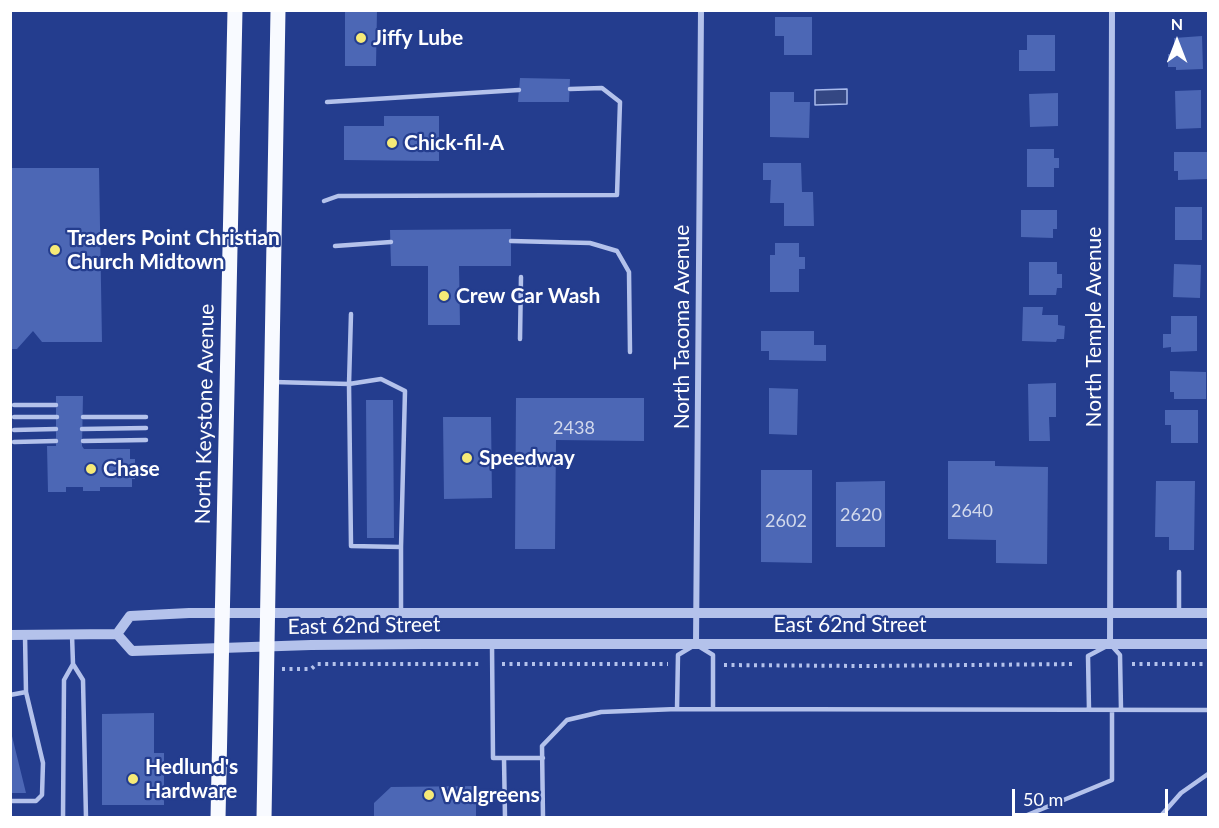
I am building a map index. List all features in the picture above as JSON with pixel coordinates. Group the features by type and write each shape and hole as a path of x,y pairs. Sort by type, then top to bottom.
{"main road":[{"name":"North Keystone Avenue","path":"218,818 235,10"},
{"path":"264,818 278,10"}],"street":[{"name":"North Tacoma Avenue","path":"696,645 701,10"},
{"name":"North Temple Avenue","path":"1110,644 1112,10"},
{"name":"East 62nd Street","path":"1209,613 222,613 130,616 117,634 132,651 311,645 1209,645"},
{"path":"10,635 117,634"}],"lane":[{"path":"324,201 338,196 617,195 620,102 602,88 570,89"},
{"path":"327,102 519,90"},
{"path":"511,241 590,243 617,251 629,272 630,352"},
{"path":"335,246 391,242"},
{"path":"520,339 521,277"},
{"path":"351,314 351,546 401,547"},
{"path":"271,382 350,384 381,379 405,391 401,613"},
{"path":"14,405 56,405"},
{"path":"14,417 57,417"},
{"path":"83,417 146,417"},
{"path":"82,429 146,428"},
{"path":"14,430 56,429"},
{"path":"83,441 146,440"},
{"path":"14,442 56,441"},
{"path":"1179,572 1179,613"},
{"path":"10,801 36,801 42,795 43,763 26,692 25,635"},
{"path":"63,818 64,680 72,664 72,635"},
{"path":"1089,710 1088,656 1110,644 1120,655 1121,710"},
{"path":"492,645 493,758 543,758"},
{"path":"677,709 678,655 696,645 713,655 713,709"},
{"path":"72,664 83,680 86,818"},
{"path":"10,696 26,692"},
{"path":"543,818 542,746 567,720 601,712 677,709 1209,710"},
{"path":"1020,818 1112,780 1112,710"},
{"path":"504,758 505,818"},
{"path":"1159,818 1181,793 1209,774"}],"path":[{"path":"266,669 311,669 317,664 467,664"},
{"path":"516,664 677,664"},
{"path":"713,664 864,666 1072,664"},
{"path":"1137,664 1209,664"}],"water":[{"path":"847,89 847,104 815,105 815,90"}],"building":[{"name":"Jiffy Lube","path":"345,10 377,10 376,66 345,66"},
{"path":"775,17 812,17 812,55 784,55 784,36 775,36"},
{"path":"1027,35 1055,35 1055,71 1019,71 1019,50 1027,50"},
{"path":"1202,36 1203,69 1176,70 1176,67 1168,67 1168,54 1174,54 1174,38"},
{"path":"520,78 570,79 569,102 518,102"},
{"path":"1201,90 1201,128 1176,129 1175,91"},
{"path":"770,92 794,92 794,102 810,102 809,138 770,137"},
{"path":"1058,93 1058,126 1030,127 1029,94"},
{"name":"Chick-fil-A","path":"384,116 439,116 439,161 344,160 344,126 384,126"},
{"path":"1027,149 1054,149 1054,158 1059,158 1059,168 1054,168 1054,187 1027,187"},
{"path":"1174,152 1208,152 1208,179 1178,180 1178,171 1174,171"},
{"path":"763,163 801,163 802,192 813,192 814,226 784,226 784,203 770,203 771,180 763,180"},
{"name":"Traders Point Christian Church Midtown","path":"10,168 99,168 102,342 42,342 33,331 17,349 10,349"},
{"path":"1175,207 1202,207 1202,240 1175,240"},
{"path":"1021,210 1057,210 1057,229 1053,229 1053,238 1021,237"},
{"name":"Crew Car Wash","path":"511,229 511,266 459,266 460,325 428,325 428,266 391,266 390,230"},
{"path":"775,243 799,243 799,257 805,257 805,269 799,269 799,292 770,292 770,255 775,255"},
{"path":"1029,262 1057,262 1057,274 1062,274 1062,288 1057,288 1056,295 1029,295"},
{"path":"1174,264 1201,265 1200,298 1173,297"},
{"path":"1023,307 1043,307 1042,315 1058,315 1058,325 1065,326 1064,339 1057,339 1056,342 1022,341"},
{"path":"1171,316 1197,316 1197,351 1171,352 1171,347 1163,348 1163,334 1171,334"},
{"path":"761,331 814,331 814,345 826,345 826,361 769,360 769,351 761,351"},
{"path":"1170,371 1206,372 1206,399 1174,399 1174,392 1170,392"},
{"path":"1056,383 1056,417 1049,417 1050,441 1029,441 1028,384"},
{"path":"769,388 798,389 797,435 769,434"},
{"name":"Chase","path":"56,396 83,396 82,446 84,449 130,449 130,459 135,459 135,479 132,479 132,487 100,487 100,491 83,491 83,487 66,487 66,492 48,492 47,446 56,446"},
{"path":"516,398 644,398 644,441 556,440 555,549 515,549"},
{"path":"366,400 393,400 394,538 367,538"},
{"path":"1165,410 1198,410 1198,443 1171,443 1171,425 1165,425"},
{"name":"Speedway","path":"443,417 491,417 492,498 444,499"},
{"path":"948,461 995,461 995,466 1048,467 1047,564 996,563 996,540 948,539"},
{"path":"761,470 812,470 812,563 761,562"},
{"path":"885,481 885,547 836,547 836,482"},
{"path":"1156,481 1195,481 1194,550 1169,550 1169,537 1155,537"},
{"name":"Hedlund's Hardware","path":"154,713 154,753 164,753 164,805 102,805 102,714"},
{"path":"11,732 26,793 10,793"},
{"name":"Walgreens","path":"476,786 476,818 374,818 374,803 391,787"}],"place":[{"name":"Jiffy Lube","path":"361,38"},
{"name":"Chick-fil-A","path":"392,143"},
{"name":"Traders Point Christian Church Midtown","path":"55,250"},
{"name":"Crew Car Wash","path":"444,296"},
{"name":"Speedway","path":"467,458"},
{"name":"Chase","path":"91,469"},
{"name":"Hedlund's Hardware","path":"133,779"},
{"name":"Walgreens","path":"429,795"}]}
